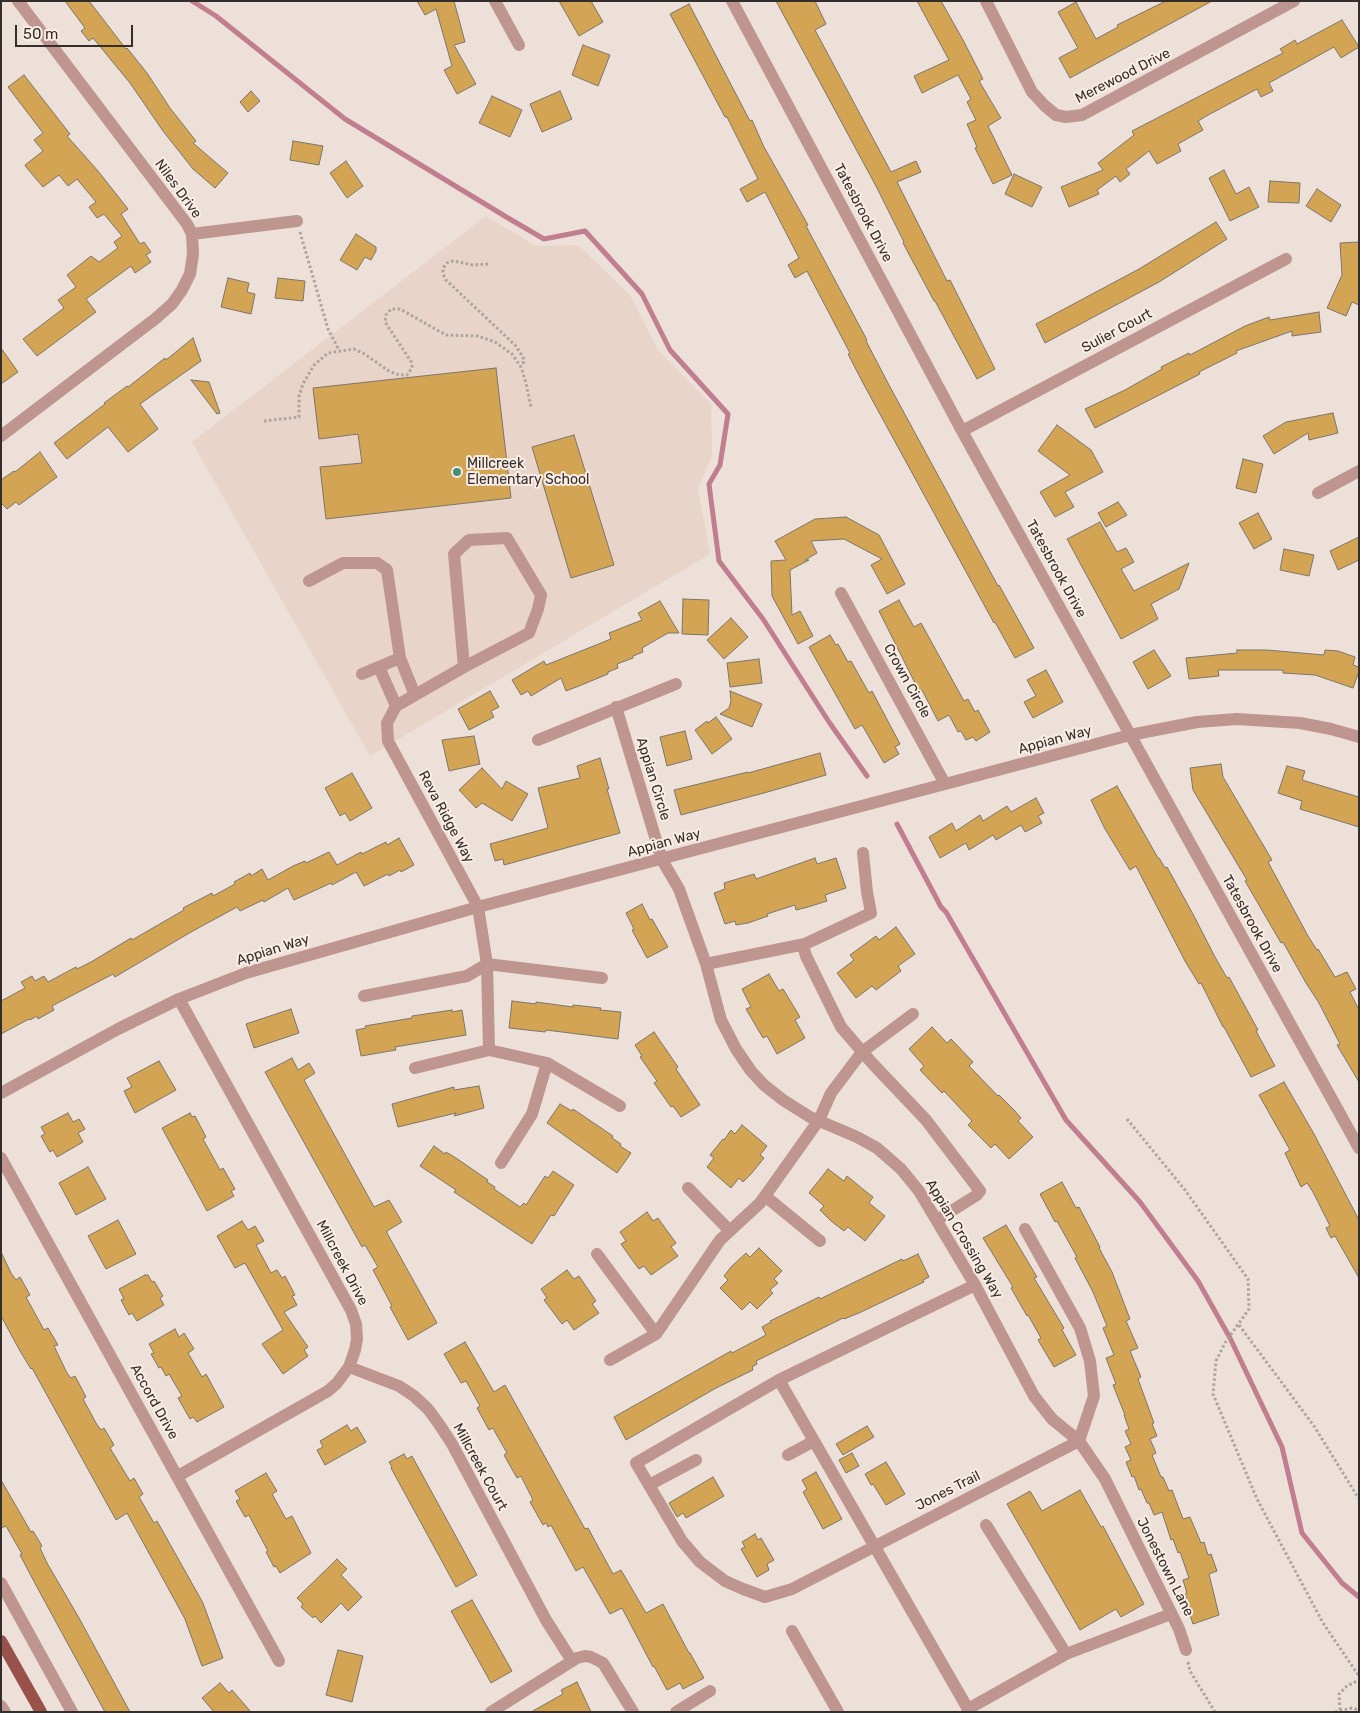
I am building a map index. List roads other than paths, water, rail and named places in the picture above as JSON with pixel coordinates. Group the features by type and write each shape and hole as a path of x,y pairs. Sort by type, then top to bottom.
{"main road":[{"path":"1,1641 40,1712"}],"street":[{"name":"Niles Drive","path":"1,436 172,304 190,274 192,254 192,234 187,224 18,1"},
{"path":"495,1 519,45"},
{"name":"Tatesbrook Drive","path":"732,1 962,431 1359,1148"},
{"name":"Merewood Drive","path":"986,1 1032,92 1050,110 1066,117 1082,116 1294,1"},
{"path":"192,234 297,221"},
{"name":"Sulier Court","path":"962,431 1286,258"},
{"path":"1318,493 1359,471"},
{"path":"378,667 396,706 529,633 541,595 507,538 470,540 454,554 464,667"},
{"path":"309,581 343,563 377,563 388,570 400,658 415,694"},
{"name":"Crown Circle","path":"841,593 945,784"},
{"path":"362,674 400,658"},
{"path":"538,740 676,684"},
{"name":"Reva Ridge Way","path":"396,706 387,723 388,741 478,907 487,964 489,1050"},
{"name":"Appian Circle","path":"616,707 662,860"},
{"name":"Appian Way","path":"1,1093 118,1029 179,999 246,973 478,907 945,784 1130,736 1197,722 1237,719 1300,723 1359,737"},
{"path":"706,964 805,944 871,913 863,853"},
{"name":"Appian Crossing Way","path":"662,860 678,889 706,964 721,1020 736,1049 751,1071 764,1085 783,1100 877,1148 913,1182 975,1285 1034,1396 1052,1419 1079,1440"},
{"path":"805,944 806,956 841,1026 862,1052 926,1120 980,1191 978,1195 936,1220"},
{"path":"364,996 467,976 487,964 602,978"},
{"name":"Millcreek Drive","path":"179,999 351,1310 356,1324 356,1339 350,1368"},
{"path":"610,1360 656,1334 720,1240 760,1203 819,1120 831,1093 862,1052 912,1014"},
{"path":"415,1068 489,1050 547,1063 620,1106"},
{"path":"501,1163 532,1114 547,1063"},
{"name":"Accord Drive","path":"1,1158 279,1661"},
{"path":"688,1188 730,1231"},
{"path":"765,1196 820,1242"},
{"path":"1025,1229 1080,1328 1090,1361 1094,1396 1079,1440"},
{"path":"597,1254 656,1334"},
{"path":"975,1285 779,1380 967,1710 1066,1654 1171,1614"},
{"path":"178,1476 328,1391 350,1368"},
{"name":"Millcreek Court","path":"350,1368 399,1386 414,1396 434,1416 452,1444 546,1620 572,1661"},
{"name":"Jones Trail","path":"779,1380 636,1463 682,1541 700,1562 725,1581 765,1597 792,1589 1079,1440"},
{"name":"Jonestown Lane","path":"1079,1440 1104,1479 1179,1629 1186,1650"},
{"path":"788,1455 814,1441"},
{"path":"649,1485 696,1460"},
{"path":"986,1525 1066,1654"},
{"path":"1,1583 72,1712"},
{"path":"792,1631 838,1712"},
{"path":"490,1712 572,1661 585,1656 596,1658 603,1662 633,1712"},
{"path":"676,1712 710,1691"},
{"path":"1,1706 4,1712"}],"waterway":[{"path":"192,1 216,16 345,119 508,218 544,239 585,231 642,294 670,350 728,414 720,465 709,484 719,561 763,619 829,722 867,776"},
{"path":"897,824 941,907 946,912 1066,1120 1140,1202 1198,1281 1230,1338 1282,1447 1302,1533 1342,1583 1359,1597"}],"place":[{"name":"Millcreek Elementary School","path":"457,472"}]}
